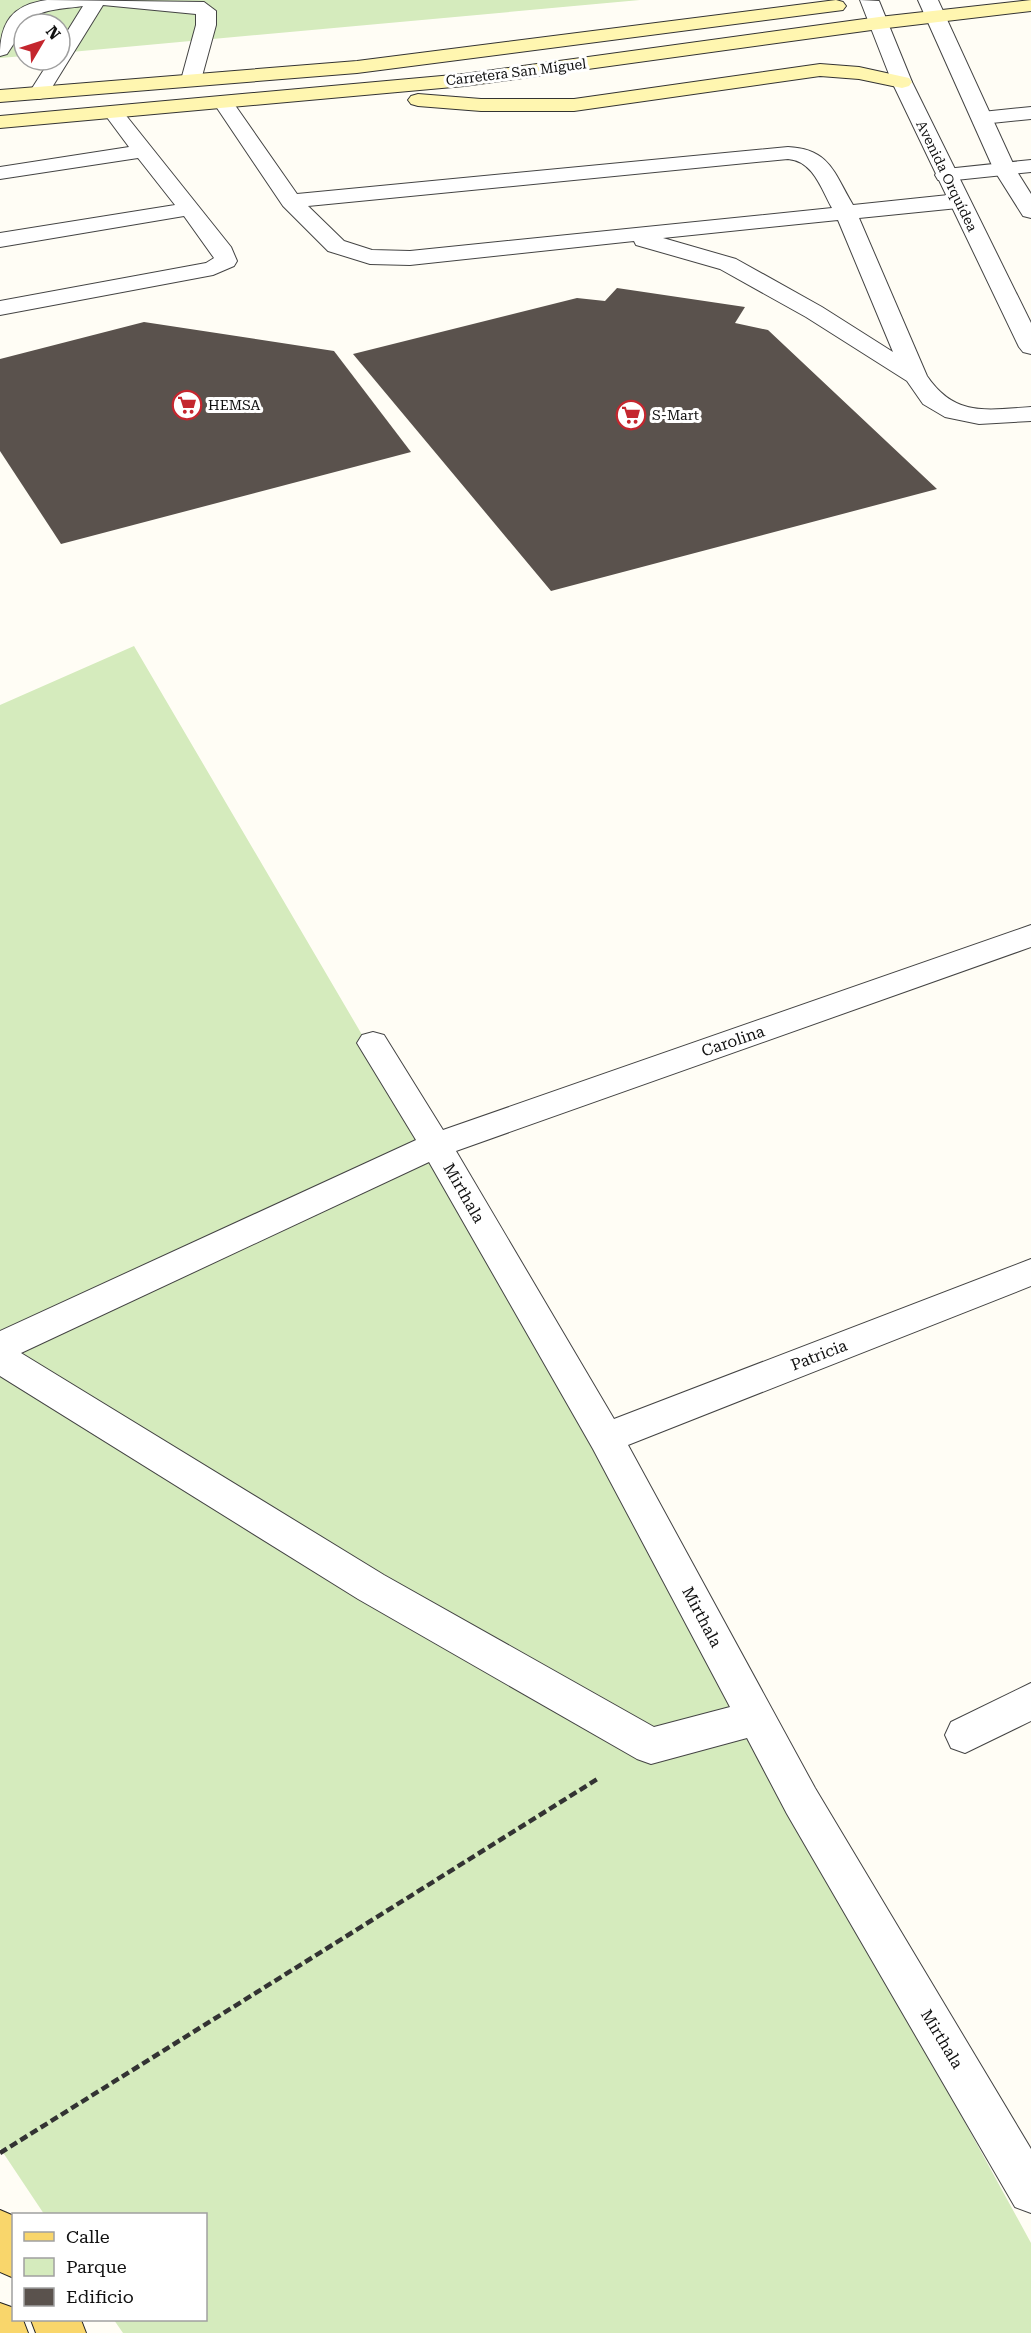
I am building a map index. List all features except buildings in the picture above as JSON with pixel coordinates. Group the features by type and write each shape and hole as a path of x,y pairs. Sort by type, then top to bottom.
{"main road":[{"name":"Carretera San Miguel","path":"0,96 357,67 874,0"},
{"name":"Carretera San Miguel","path":"0,122 464,80 879,23 933,9 1031,5"},
{"path":"339,90 435,102 574,105 820,70 859,73 902,82"},
{"path":"0,2233 12,2252"},
{"path":"0,2325 5,2333"}],"street":[{"path":"0,50 24,14 39,6 86,0"},
{"path":"72,41 97,0"},
{"path":"106,0 196,6 206,11 206,25 191,80"},
{"name":"Avenida Orquídea","path":"874,0 879,23 902,82 1031,347"},
{"path":"933,9 1005,170 1031,211"},
{"path":"39,93 52,72"},
{"path":"223,102 291,201 336,246 370,257 410,258 958,201"},
{"path":"0,308 213,268 226,261 223,252 113,112"},
{"path":"982,118 1031,113"},
{"path":"0,173 144,151"},
{"path":"291,201 788,153 804,154 817,163 846,213 915,376 932,399 946,409 966,415 1031,414"},
{"path":"946,175 1031,166"},
{"path":"0,240 189,209"},
{"path":"627,236 728,264 814,312 915,376"},
{"name":"Carolina","path":"0,1347 436,1145 1031,936"},
{"name":"Mirthala","path":"373,1043 436,1145 606,1438 801,1801 1031,2191"},
{"name":"Patricia","path":"606,1438 1031,1272"},
{"path":"0,1358 371,1587 651,1746 756,1718"},
{"path":"965,1735 1031,1701"}],"path":[{"path":"0,2153 651,1746"}],"green space":[{"path":"0,0 640,0 72,52 72,12 12,12 12,57 0,58"},
{"path":"134,646 473,1224 1031,2243 1031,2333 123,2333 115,2321 207,2321 207,2213 43,2213 0,2148 0,705"}],"place":[{"name":"HEMSA","path":"187,405"},
{"name":"S-Mart","path":"631,415"}]}
